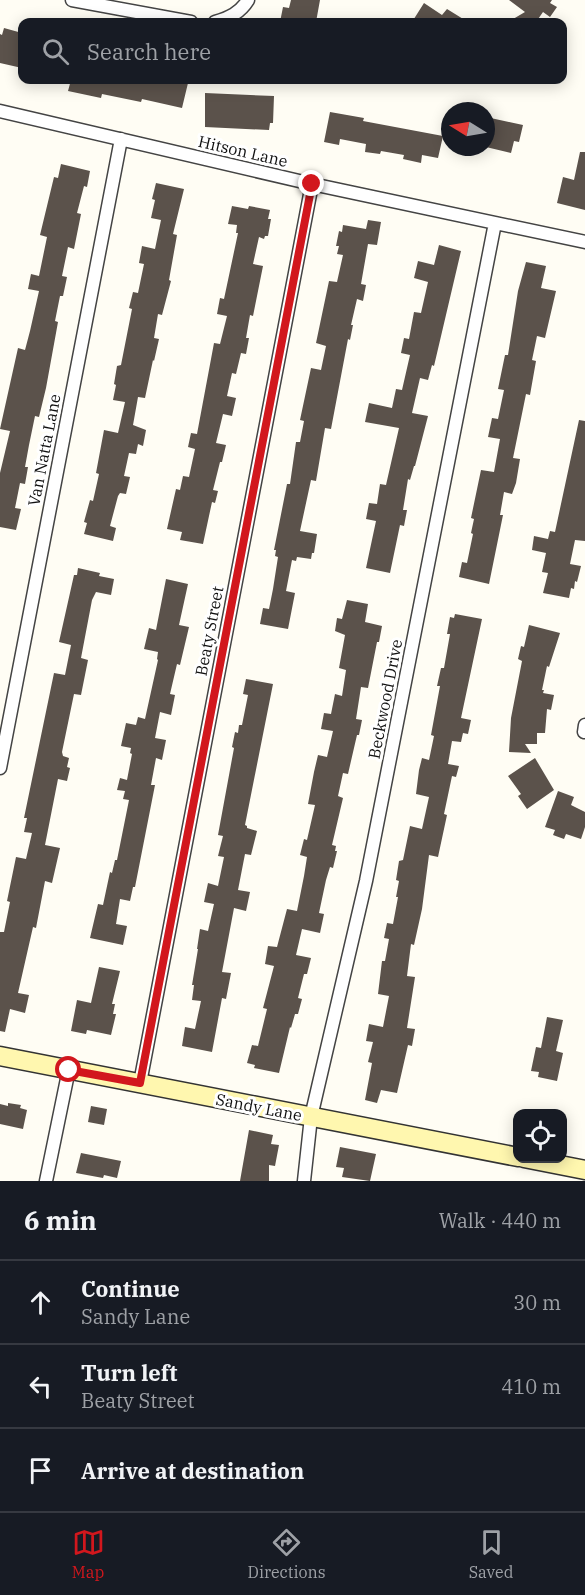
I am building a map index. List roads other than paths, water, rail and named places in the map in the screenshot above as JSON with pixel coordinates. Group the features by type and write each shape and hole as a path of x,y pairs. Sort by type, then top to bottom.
{"street":[{"path":"72,0 169,18"},
{"path":"225,18 242,9 248,0"},
{"name":"Hitson Lane","path":"0,111 312,184 585,242"},
{"name":"Van Natta Lane","path":"0,768 121,139"},
{"name":"Beaty Street","path":"140,1083 312,184"},
{"name":"Beckwood Drive","path":"304,1181 311,1117 366,881 495,223"},
{"name":"Sandy Lane","path":"0,1056 513,1156"},
{"path":"46,1181 69,1070"},
{"path":"549,1163 585,1170"}]}
